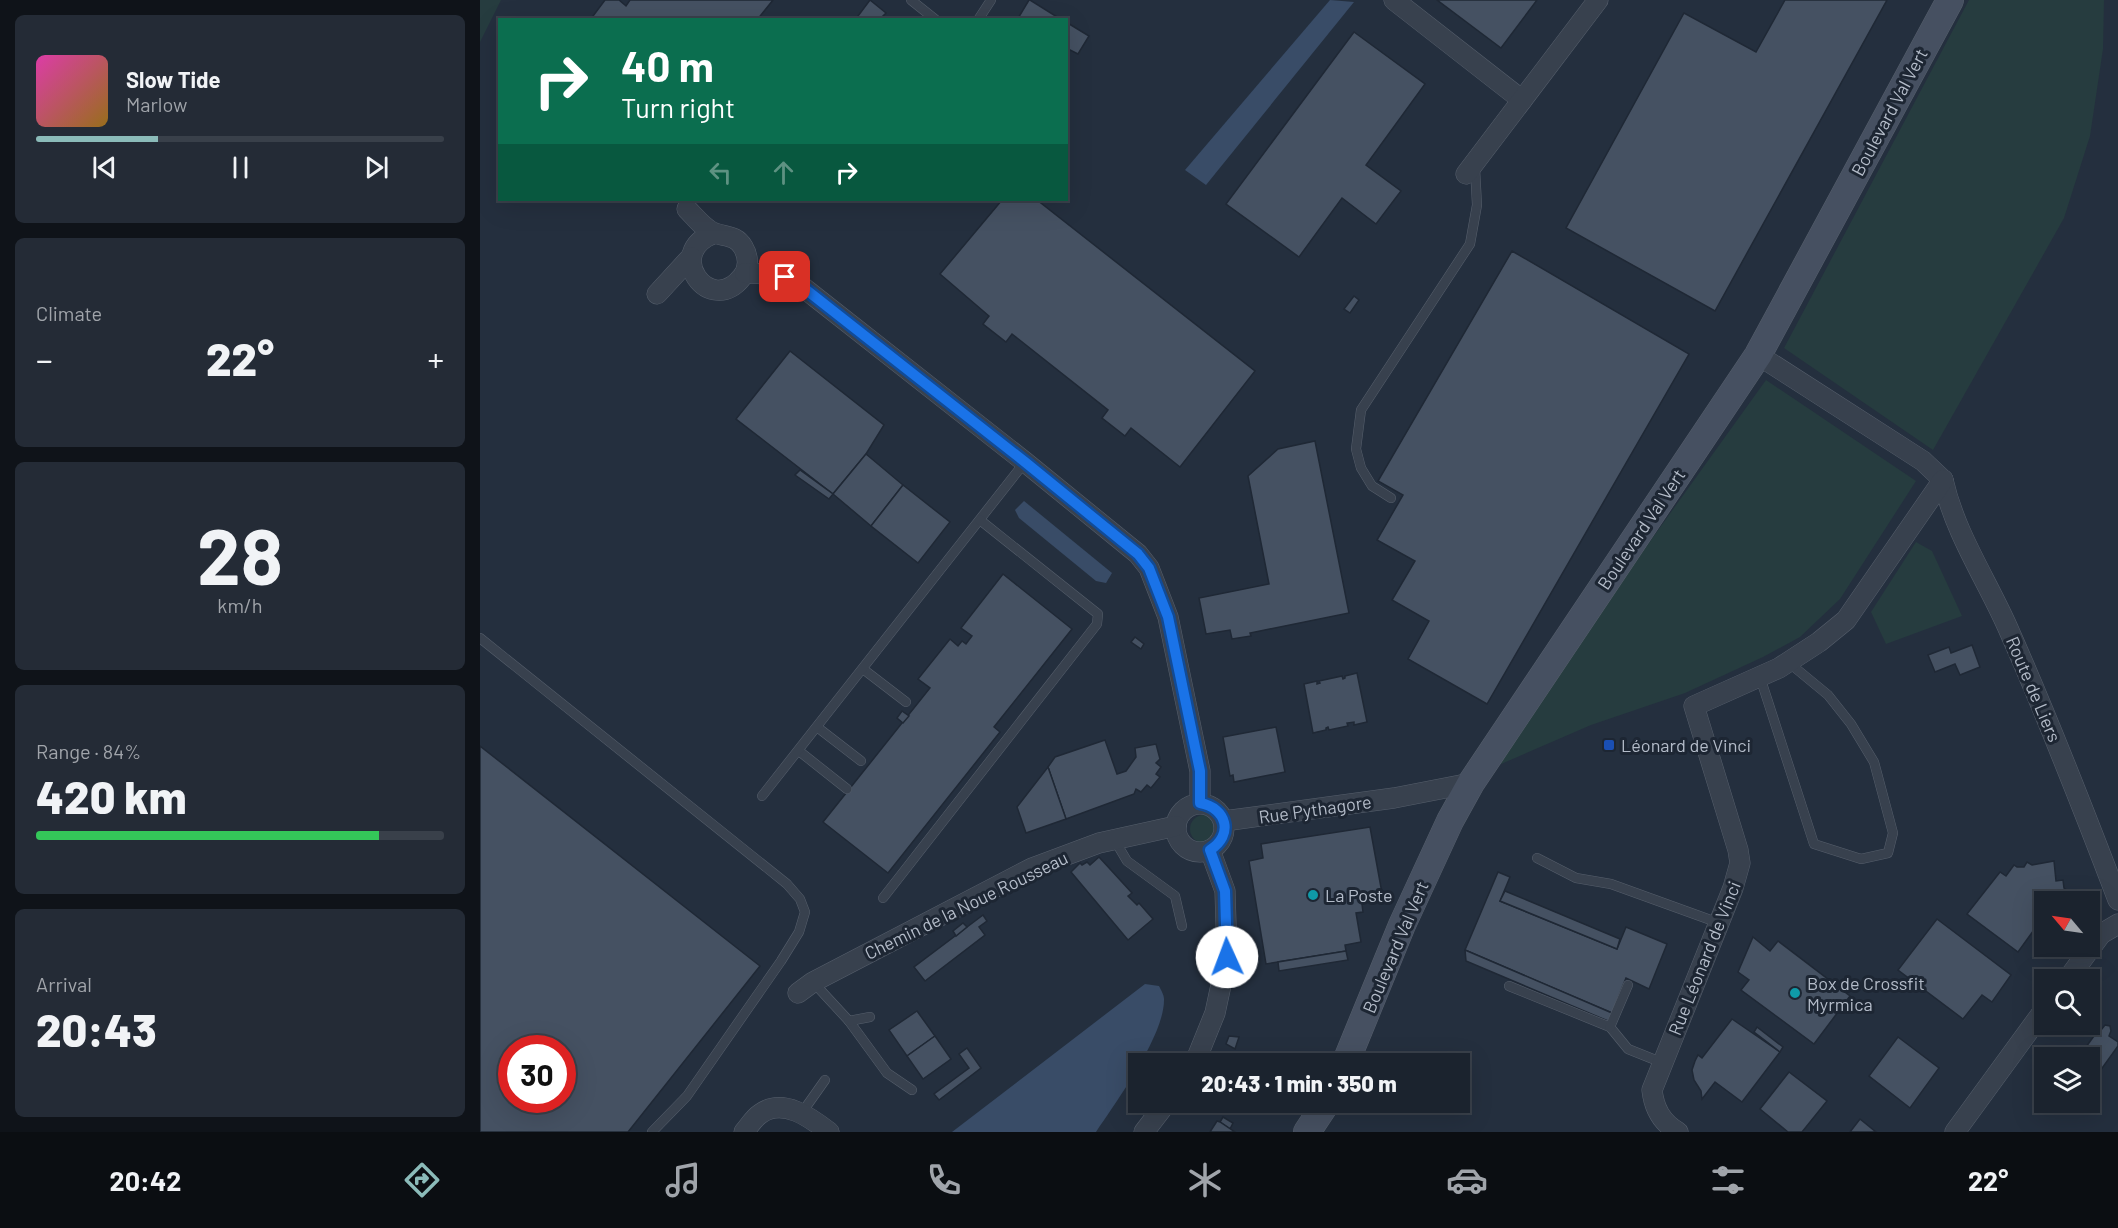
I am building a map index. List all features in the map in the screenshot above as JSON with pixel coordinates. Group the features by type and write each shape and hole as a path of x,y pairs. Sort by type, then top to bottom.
{"street":[{"path":"1394,0 1522,100"},
{"path":"1470,168 1598,0"},
{"name":"Boulevard Val Vert","path":"1350,1053 1407,915 1450,821 1471,783 1758,355 1950,0"},
{"path":"685,204 714,233"},
{"path":"685,204 693,252 691,267 700,283 707,288 725,290 734,286 745,273 747,264 743,247"},
{"path":"700,283 680,286 657,294 701,240 714,233 728,235 737,240 743,247 785,277 795,281 1138,554 1149,568 1168,617 1200,771 1200,803"},
{"path":"745,273 785,277"},
{"path":"1758,355 1923,460 1943,480 1846,620 1819,642 1760,677"},
{"name":"Route de Liers","path":"1943,480 1956,523 2006,623 2051,725 2118,900"},
{"name":"Rue Léonard de Vinci","path":"1678,1132 1661,1118 1654,1105 1652,1090 1735,882 1740,863 1735,837 1694,706 1760,677"},
{"name":"Rue Pythagore","path":"1224,821 1407,796 1471,783"},
{"path":"1200,803 1215,808 1224,821 1224,836 1216,846 1202,853 1187,849 1177,837 1176,826 1185,808 1200,803"},
{"name":"Chemin de la Noue Rousseau","path":"806,988 1032,868 1065,854 1114,839 1176,826"},
{"path":"1199,1053 1215,1013 1227,957 1225,891 1210,850"},
{"path":"2075,969 2101,934 2118,924"},
{"path":"1955,1132 2034,1024"},
{"path":"744,1132 759,1114 767,1110 787,1107 815,1121 829,1132"},
{"path":"1144,1132 1159,1113"},
{"path":"1307,1132 1320,1113"}],"lane":[{"path":"911,0 934,18"},
{"path":"981,16 991,0"},
{"path":"1390,498 1372,486 1361,468 1356,448 1361,410 1470,244 1477,204 1470,168"},
{"path":"762,796 1025,462"},
{"path":"883,898 1097,624 1098,614 980,520"},
{"path":"480,638 787,884 800,900 805,912 799,932 754,1000 687,1096 652,1132"},
{"path":"1760,677 1814,844 1861,859 1888,853 1893,833 1874,762 1851,724 1828,695 1788,662"},
{"path":"863,669 906,702"},
{"path":"817,727 861,761"},
{"path":"799,750 847,789"},
{"path":"1114,839 1126,861 1175,896 1182,926"},
{"path":"1537,858 1576,878 1611,884 1719,923"},
{"path":"1610,1028 1628,985"},
{"path":"1509,986 1610,1028 1628,1049 1663,1063"},
{"path":"806,988 849,1021 887,1073 912,1090"},
{"path":"849,1021 870,1017"},
{"path":"801,1114 825,1080"}],"green space":[{"path":"480,0 501,0 480,42"},
{"path":"1969,0 2104,0 2103,49 2090,136 2064,218 1933,450 1784,348"},
{"path":"1766,380 1916,481 1840,599 1800,637 1763,657 1685,693 1591,725 1485,771"},
{"path":"1916,542 1932,551 1962,616 1886,644 1871,612"},
{"path":"1204,815 1214,819 1218,829 1214,839 1204,843 1194,839 1190,829 1194,819"}],"water":[{"path":"1330,0 1354,2 1206,185 1185,170"},
{"path":"1024,501 1112,573 1106,583 1096,581 1019,518 1015,510"},
{"path":"1145,984 1159,986 1164,999 1157,1031 1146,1053 1128,1053 1128,1084 1096,1132 952,1132"}],"building":[{"path":"605,0 619,0 626,6 630,0 773,0 759,18 592,18"},
{"path":"870,0 886,13 883,18 856,18"},
{"path":"1030,0 1059,18 1018,18"},
{"path":"1437,0 1537,0 1501,48"},
{"path":"1785,0 1887,0 1715,311 1566,228 1684,13 1756,52"},
{"path":"1068,23 1089,36 1078,54 1068,49"},
{"path":"1354,32 1425,84 1366,165 1401,191 1376,224 1342,198 1299,257 1226,204"},
{"path":"1001,201 1038,201 1255,371 1180,467 1131,428 1125,436 1102,418 1108,410 1012,334 1006,342 983,324 989,316 940,274"},
{"path":"1512,251 1689,354 1487,704 1408,659 1429,621 1392,600 1415,561 1377,540 1403,495 1378,481"},
{"path":"1354,296 1359,300 1350,313 1344,309"},
{"path":"790,351 884,425 866,454 833,494 736,419"},
{"path":"1315,441 1349,613 1250,633 1251,636 1232,639 1230,630 1206,634 1199,598 1269,584 1248,476 1278,449"},
{"path":"866,454 903,485 871,526 833,494"},
{"path":"800,470 833,494 829,499 795,475"},
{"path":"903,485 950,522 918,563 871,526"},
{"path":"1003,574 1072,629 994,727 1000,732 888,873 823,822 930,688 918,679 950,639 958,646 962,641 966,644 972,636 961,628"},
{"path":"1135,637 1144,644 1141,649 1131,642"},
{"path":"1972,645 1980,667 1960,675 1955,664 1935,672 1928,655 1949,647 1951,653"},
{"path":"1357,673 1367,722 1354,725 1354,722 1347,723 1348,726 1329,730 1328,727 1326,730 1313,733 1304,684 1317,681 1317,684 1320,683 1319,681 1342,676 1343,679 1345,676"},
{"path":"902,711 909,716 903,723 897,718"},
{"path":"1276,727 1285,772 1234,782 1233,775 1230,776 1223,737"},
{"path":"1105,740 1117,774 1126,771 1136,757 1135,748 1156,744 1160,759 1156,763 1161,767 1156,774 1160,777 1151,788 1147,785 1141,792 1136,789 1134,794 1066,819 1048,767 1055,757"},
{"path":"480,746 760,966 628,1132 480,1132"},
{"path":"1048,767 1066,819 1026,833 1017,807"},
{"name":"La Poste","path":"1370,827 1382,893 1361,897 1363,912 1356,913 1361,942 1345,945 1346,951 1266,964 1249,861 1263,858 1261,844"},
{"path":"1099,857 1132,893 1128,896 1137,905 1139,903 1153,919 1128,940 1071,872 1080,863 1082,865 1087,862 1090,865"},
{"path":"2054,861 2056,881 2063,880 2064,888 2068,891 2034,891 2034,930 2018,952 1967,914 2000,872 2006,876 2014,865 2024,867 2027,862 2032,865"},
{"path":"1498,872 1510,877 1500,901 1617,949 1626,927 1667,944 1649,989 1626,978 1612,1013 1465,950"},
{"path":"1505,891 1620,939 1617,949 1500,901"},
{"path":"983,915 987,921 979,927 985,935 925,981 914,967"},
{"path":"1937,919 2011,975 1992,1002 1982,995 1963,1019 1898,970"},
{"path":"963,923 967,927 956,936 953,931"},
{"name":"Box de Crossfit Myrmica","path":"1753,937 1770,951 1778,941 1850,996 1814,1044 1741,990 1749,980 1738,972"},
{"path":"1465,950 1612,1013 1608,1021 1466,961"},
{"path":"1346,951 1348,960 1279,971 1278,962"},
{"path":"917,1011 935,1036 907,1056 889,1030"},
{"path":"1732,1019 1780,1052 1742,1102 1715,1082 1702,1099 1692,1070 1695,1061 1698,1055 1702,1058"},
{"path":"2105,1025 2110,1026 2109,1036 2118,1042 2118,1046 2100,1071 2100,1047 2086,1047 2095,1035 2100,1035"},
{"path":"1757,1027 1783,1047 1780,1052 1754,1032"},
{"path":"935,1036 951,1059 923,1079 907,1056"},
{"path":"1229,1036 1239,1037 1235,1049 1226,1044"},
{"path":"1898,1037 1939,1068 1910,1108 1869,1076"},
{"path":"967,1048 981,1068 939,1100 934,1094 969,1068 959,1054"},
{"path":"1789,1072 1827,1101 1802,1132 1788,1132 1760,1109"},
{"path":"1223,1117 1233,1123 1230,1129 1220,1122"},
{"path":"1860,1119 1876,1132 1850,1132"},
{"path":"1217,1121 1220,1122 1235,1132 1210,1132"}],"place":[{"name":"Léonard de Vinci","path":"1609,745"},
{"name":"La Poste","path":"1313,895"},
{"name":"Box de Crossfit Myrmica","path":"1795,993"}],"route":[{"path":"785,277 795,281 1025,462 1138,554 1149,568 1168,617 1200,771 1200,803 1215,808 1224,821 1224,836 1221,842 1210,850 1225,891 1227,957"}]}
